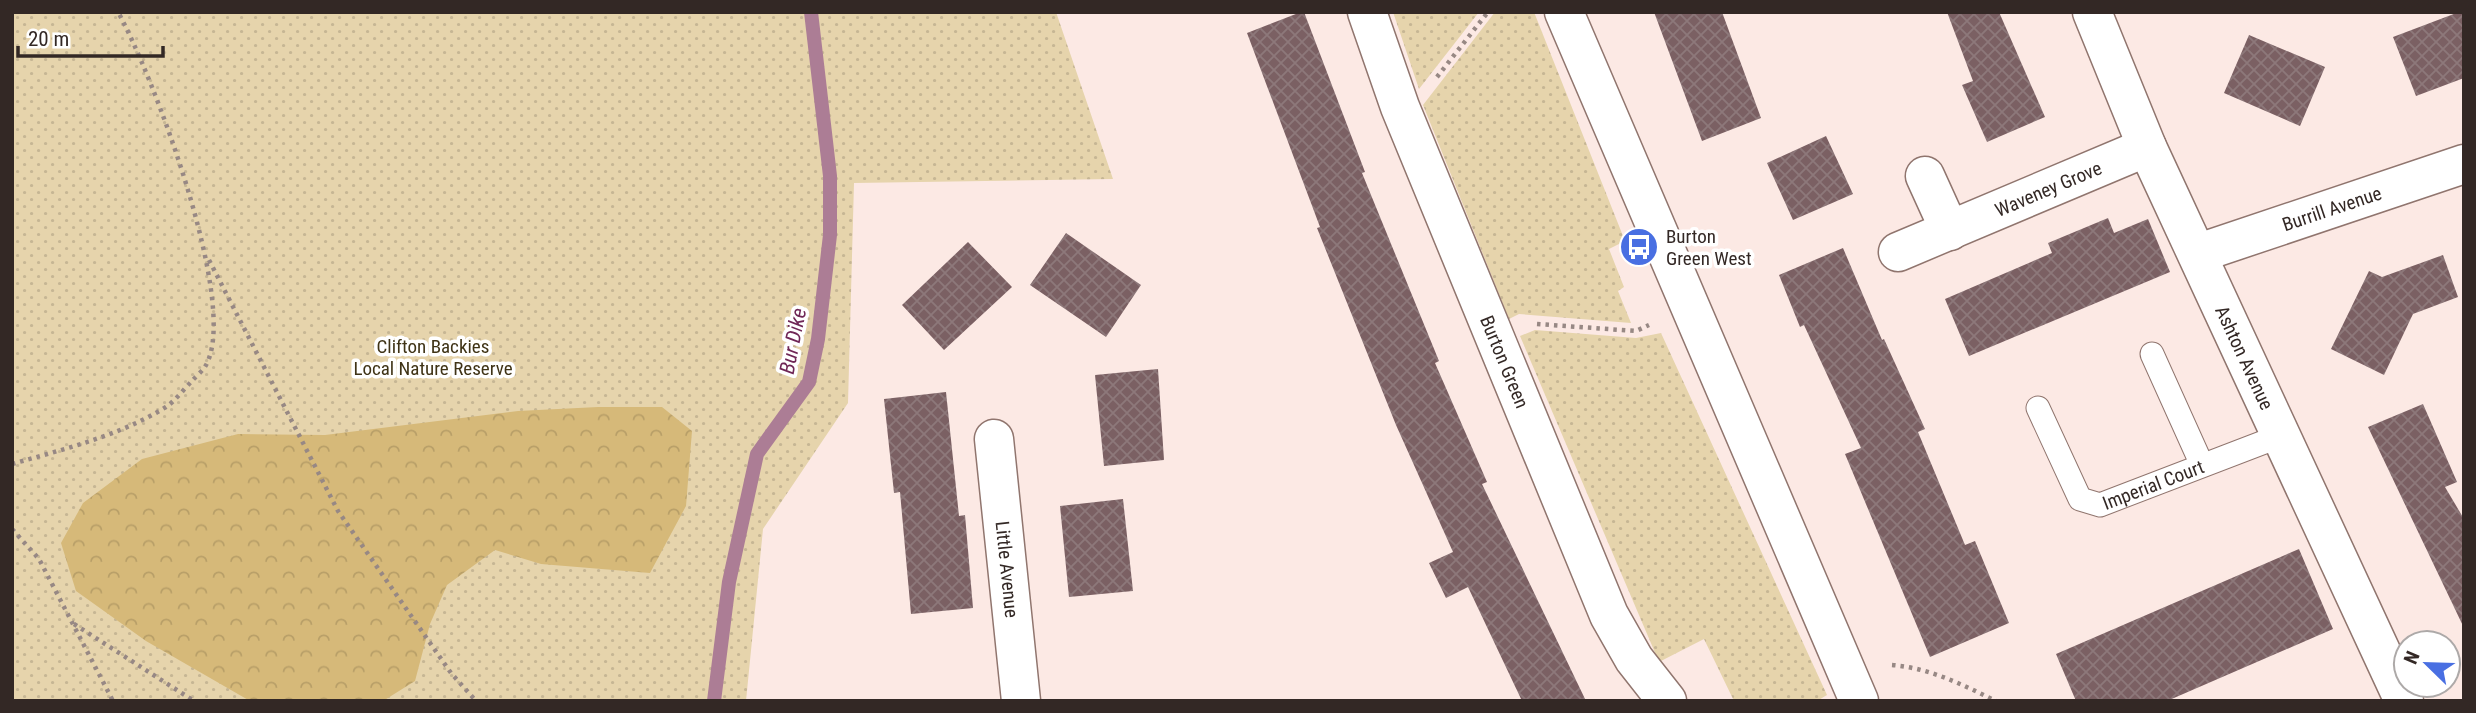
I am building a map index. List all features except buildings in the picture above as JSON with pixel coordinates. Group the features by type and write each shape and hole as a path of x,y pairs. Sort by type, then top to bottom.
{"street":[{"name":"Burton Green","path":"1367,12 1400,107 1609,615 1634,659 1667,701"},
{"path":"1564,12 1854,690"},
{"name":"Ashton Avenue","path":"2091,12 2147,146 2199,253 2280,436 2404,701"},
{"name":"Waveney Grove","path":"1898,252 2147,146"},
{"name":"Burrill Avenue","path":"2199,253 2464,164"},
{"path":"1925,176 1950,231"},
{"name":"Little Avenue","path":"994,439 1021,701"}],"lane":[{"path":"2151,354 2202,466"},
{"name":"Imperial Court","path":"2038,408 2080,499 2100,505 2280,436"}],"path":[{"path":"118,12 130,34 160,111 208,257 338,511 451,673 476,701"},
{"path":"1400,107 1421,97 1489,12"},
{"path":"12,464 97,440 167,406 207,365 216,317 208,257"},
{"path":"1494,338 1523,324 1636,331 1690,309"},
{"path":"12,529 39,559 113,701"},
{"path":"73,624 194,701"},
{"path":"1854,690 1882,665 1914,667 1951,679 1996,701"}],"green space":[{"name":"Clifton Backies Local Nature Reserve","path":"12,12 1056,12 1113,179 854,183 848,403 763,529 746,701 12,701"},
{"path":"1393,12 1479,12 1419,89"},
{"path":"1495,12 1534,12 1625,241 1609,249 1624,287 1618,291 1631,323 1519,314 1509,319 1423,105"},
{"path":"1535,330 1636,338 1661,333 1827,695 1817,701 1734,701 1704,639 1659,662 1520,336"},
{"path":"662,407 692,431 686,506 650,573 541,564 495,550 447,585 430,624 415,681 383,701 250,701 146,641 76,591 61,543 83,503 142,459 238,434 325,435 518,411"}],"waterway":[{"name":"Bur Dike","path":"714,701 729,582 757,454 809,382 818,339 830,235 830,176 811,12"}],"place":[{"name":"Burton Green West","path":"1639,247"}]}
